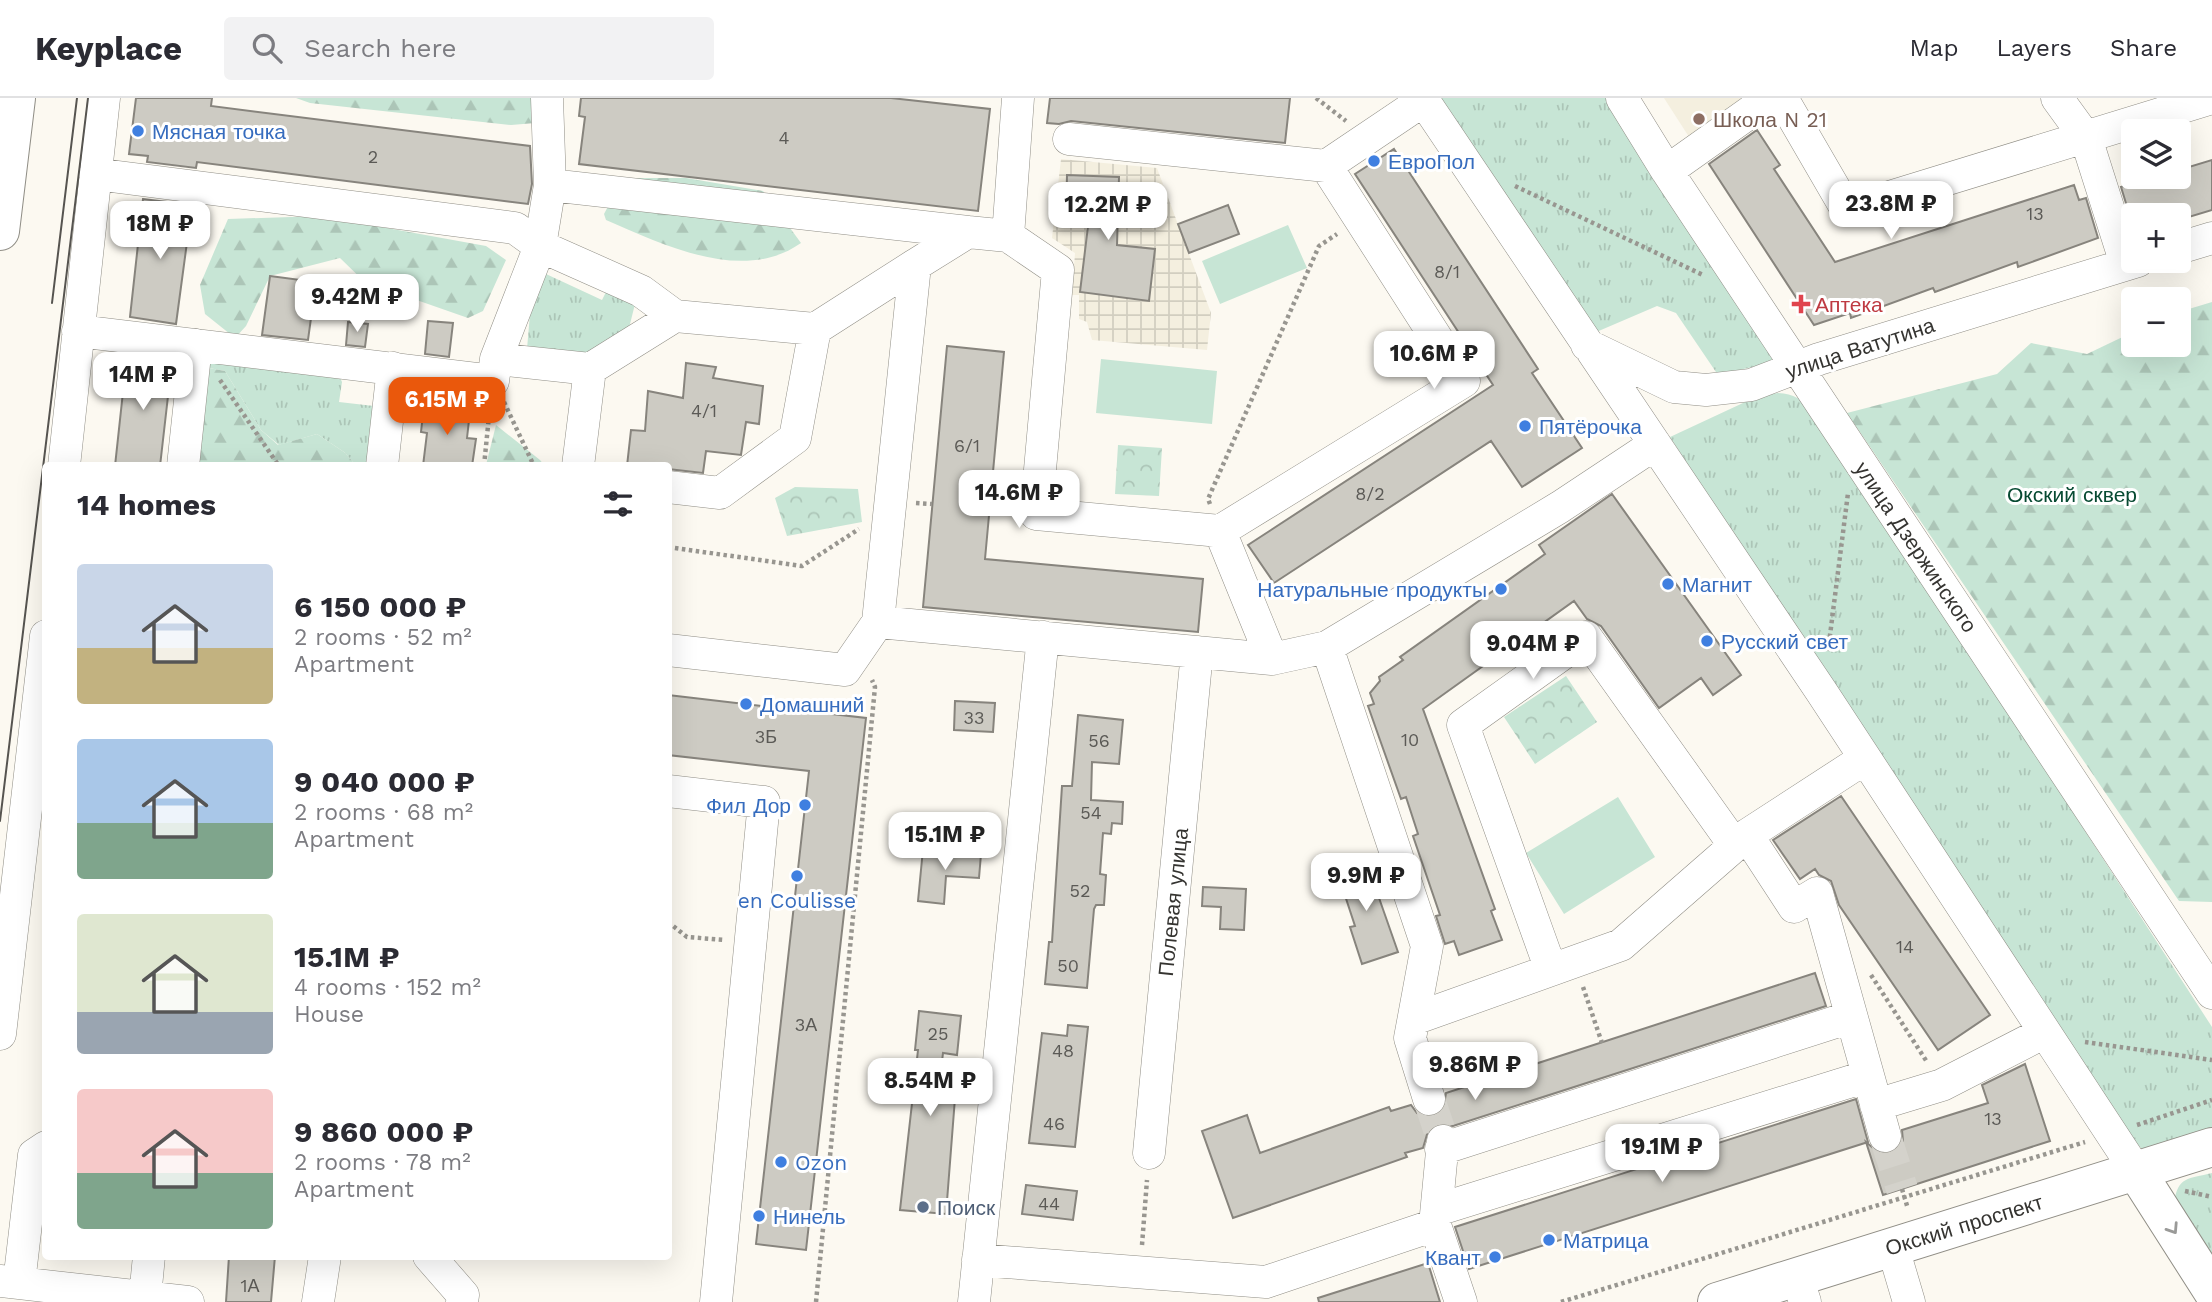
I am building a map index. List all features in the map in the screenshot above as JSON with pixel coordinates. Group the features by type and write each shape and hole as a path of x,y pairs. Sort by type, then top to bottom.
{"main road":[{"path":"0,231 16,98"},
{"name":"Окский проспект","path":"1717,1302 1801,1289 1893,1248 2212,1147"},
{"path":"2136,1171 2212,1290"}],"street":[{"path":"64,462 104,98"},
{"path":"493,378 540,246 550,186 547,98"},
{"path":"1008,236 1018,98"},
{"name":"улица Дзержинского","path":"1622,98 1751,299 2212,993"},
{"path":"1667,171 1770,98"},
{"path":"1782,98 1847,210 2212,99"},
{"path":"2057,98 2086,138 2121,232"},
{"path":"1069,139 1326,166 1423,99 1821,691 2136,1171"},
{"path":"550,186 1008,236 1058,271 1036,514 1220,531 1464,381 1326,166"},
{"path":"95,173 515,228 540,246 641,291 675,316 815,328 968,232"},
{"path":"2191,244 2212,238"},
{"path":"672,650 845,670 878,622 915,265"},
{"name":"улица Ватутина","path":"1586,345 1674,387 1706,390 1751,385 1797,367 2121,265"},
{"path":"78,331 493,378 590,369 675,316"},
{"path":"672,487 720,493 795,438 815,328"},
{"path":"183,462 196,345"},
{"path":"382,462 393,368"},
{"path":"578,462 590,369"},
{"path":"878,622 1272,659 1327,647 1560,506 1655,444"},
{"path":"1220,531 1272,659"},
{"path":"1563,966 1463,725 1586,637 1794,907 1816,893 1885,1136"},
{"path":"974,1302 1043,638"},
{"path":"1327,647 1427,946 1410,1038 1429,1099"},
{"name":"Полевая улица","path":"1149,1153 1197,652"},
{"path":"0,1034 41,712"},
{"path":"1414,1019 1621,945 1741,841 1864,759"},
{"path":"672,791 764,802 716,1302"},
{"path":"1461,1302 1436,1218 1442,1145 1851,1017"},
{"path":"978,1254 1266,1292 1436,1218 1872,1091 1942,1085 2043,1033"},
{"path":"42,1150 34,1155 10,1282 100,1297 145,1297 188,1302"},
{"path":"1893,1248 1909,1302"},
{"path":"145,1297 149,1260"},
{"path":"318,1302 324,1260"},
{"path":"432,1260 463,1295 462,1302"}],"path":[{"path":"1316,98 1356,128 1385,127"},
{"path":"1465,162 1751,299"},
{"path":"1220,531 1209,499 1319,246 1359,218"},
{"path":"196,345 276,462"},
{"path":"484,462 493,378"},
{"path":"493,378 532,462"},
{"path":"1821,691 1853,452"},
{"path":"672,548 802,566 890,510"},
{"path":"816,1302 875,687 859,648"},
{"path":"672,925 687,937 750,942"},
{"path":"1563,966 1602,1043"},
{"path":"1868,972 1942,1085"},
{"path":"2075,1040 2212,1060"},
{"path":"1561,1302 1905,1199 2212,1100"},
{"path":"1140,1274 1149,1153"},
{"path":"1902,1189 1909,1211"}],"shaded area":[{"name":"Школа N 21","path":"1664,98 1752,98 1691,140"},
{"path":"1061,159 1157,168 1211,313 1207,350 1092,340 1087,322 1079,319 1079,295 1072,295 1075,253 1052,238"}],"green space":[{"path":"296,98 541,98 535,123 511,125 310,103"},
{"path":"1437,98 1607,98 1778,356 1769,363 1718,375 1676,313 1657,306 1594,333"},
{"path":"623,178 686,178 763,191 801,243 778,255 754,260 729,260 704,256 653,240 606,220 604,214"},
{"path":"321,216 486,246 506,260 483,311 468,318 408,297 379,296 340,258 270,276 246,326 235,338 205,314 200,285 228,219"},
{"path":"1288,225 1307,268 1220,304 1202,261"},
{"path":"546,274 602,300 609,286 636,300 628,332 580,356 527,349 531,302"},
{"name":"Окский сквер","path":"2212,302 2212,902 2179,901 1847,413 1997,374 2031,343 2087,354 2121,338 2121,357 2191,357 2191,308"},
{"path":"202,353 337,371 342,382 339,402 374,406 373,462 353,462 344,452 317,434 279,445 261,430 225,371 198,366"},
{"path":"1101,359 1217,371 1212,424 1096,413"},
{"path":"198,366 225,371 261,430 278,445 317,434 344,452 353,462 188,462"},
{"path":"1778,393 1797,398 1813,411 2212,1027 2212,1127 2144,1151 2119,1126 1670,437 1758,396"},
{"path":"496,425 542,462 487,462"},
{"path":"1118,445 1162,448 1159,496 1115,494"},
{"path":"795,487 858,489 862,522 787,536 775,498"},
{"path":"1566,676 1597,722 1535,764 1504,717"},
{"path":"1618,797 1655,857 1564,914 1526,853"},
{"path":"2212,1173 2212,1262 2174,1203 2181,1183"}],"building":[{"path":"136,98 212,98 211,106 530,146 532,184 528,204 197,162 196,168 147,162 148,156 129,154"},
{"path":"581,98 891,98 990,109 978,211 579,164 585,117 579,116"},
{"path":"1050,98 1290,98 1285,143 1071,121 1047,123"},
{"path":"1757,130 1780,165 1774,169 1835,262 2074,185 2079,200 2086,198 2098,238 2018,267 2017,262 1935,292 1933,288 1851,318 1850,313 1814,325 1709,164"},
{"path":"1394,149 1538,369 1532,373 1582,448 1522,487 1491,441 1274,583 1248,545 1493,385 1355,174"},
{"path":"2212,160 2212,210 2191,216 2191,203 2126,203 2122,189 2191,189 2191,166"},
{"path":"1067,175 1119,177 1117,245 1155,249 1149,301 1080,292 1089,218 1066,217"},
{"path":"143,199 192,205 176,324 130,317"},
{"path":"1228,205 1239,234 1189,253 1178,224"},
{"path":"270,276 316,282 308,340 262,335"},
{"path":"428,321 453,323 449,357 425,354"},
{"path":"348,322 368,324 365,347 346,345"},
{"path":"947,346 1004,352 985,559 1203,579 1198,632 923,607"},
{"path":"127,355 172,361 160,462 115,462"},
{"path":"686,363 716,367 713,378 763,386 759,424 746,422 741,455 706,451 703,473 672,469 672,462 627,462 631,430 645,431 648,391 683,398"},
{"path":"424,405 470,411 467,438 476,439 473,462 423,462 427,433 421,432"},
{"path":"1612,494 1741,675 1713,695 1701,678 1659,708 1601,626 1587,619 1574,601 1423,709 1495,909 1491,911 1502,940 1459,955 1454,941 1445,944 1436,916 1440,915 1413,836 1418,834 1406,797 1401,799 1368,706 1374,704 1370,693 1380,681 1379,677 1403,660 1400,657 1545,554 1539,545"},
{"path":"672,695 866,718 806,1250 756,1244 809,771 672,755"},
{"path":"955,701 995,703 993,732 954,730"},
{"path":"1078,715 1123,720 1119,764 1092,762 1091,800 1123,802 1122,824 1112,823 1111,834 1103,833 1100,874 1106,875 1104,905 1096,905 1094,909 1087,988 1045,984 1049,942 1052,942 1062,786 1072,786"},
{"path":"1841,796 1990,1015 1938,1050 1839,905 1831,881 1819,875 1815,869 1800,879 1773,840"},
{"path":"923,849 981,854 979,878 946,876 944,904 918,901"},
{"path":"1365,858 1398,952 1362,964 1350,927 1355,926 1336,868"},
{"path":"1203,887 1246,889 1244,930 1220,929 1221,907 1202,906"},
{"path":"1815,973 1826,1006 1453,1126 1436,1124 1428,1131 1423,1148 1405,1153 1407,1157 1233,1218 1202,1131 1247,1115 1260,1153 1389,1107 1391,1111 1411,1105 1417,1113 1434,1117 1443,1111 1446,1093"},
{"path":"919,1011 961,1016 957,1055 943,1053 938,1096 955,1098 946,1214 900,1210 918,1050 915,1050"},
{"path":"1068,1025 1088,1027 1075,1147 1029,1143 1042,1033 1067,1036"},
{"path":"2025,1064 2050,1141 1883,1195 1866,1142 1880,1154 1891,1153 1903,1141 1902,1130 1988,1103 1982,1085"},
{"path":"1856,1099 1868,1142 1469,1269 1455,1227"},
{"path":"1026,1185 1077,1191 1073,1220 1022,1214"},
{"path":"229,1260 275,1260 271,1302 226,1302"},
{"path":"1428,1263 1440,1302 1319,1302 1318,1298"}],"tunnel":[{"path":"1429,1099 1443,1141"},
{"path":"1885,1136 1902,1189"}],"tram line":[{"path":"52,303 77,98"},
{"path":"44,462 88,98"},
{"path":"0,821 42,476"}],"place":[{"name":"Школа N 21","path":"1699,119"},
{"name":"Мясная точка","path":"138,131"},
{"name":"ЕвроПол","path":"1374,161"},
{"name":"Аптека","path":"1801,304"},
{"name":"Пятёрочка","path":"1525,426"},
{"name":"Магнит","path":"1668,584"},
{"name":"Натуральные продукты","path":"1501,589"},
{"name":"Русский свет","path":"1707,641"},
{"name":"Домашний","path":"746,704"},
{"name":"Фил Дор","path":"805,805"},
{"name":"en Coulisse","path":"797,876"},
{"name":"Ozon","path":"781,1162"},
{"name":"Поиск","path":"923,1207"},
{"name":"Нинель","path":"759,1216"},
{"name":"Матрица","path":"1549,1240"},
{"name":"Квант","path":"1495,1257"}]}
